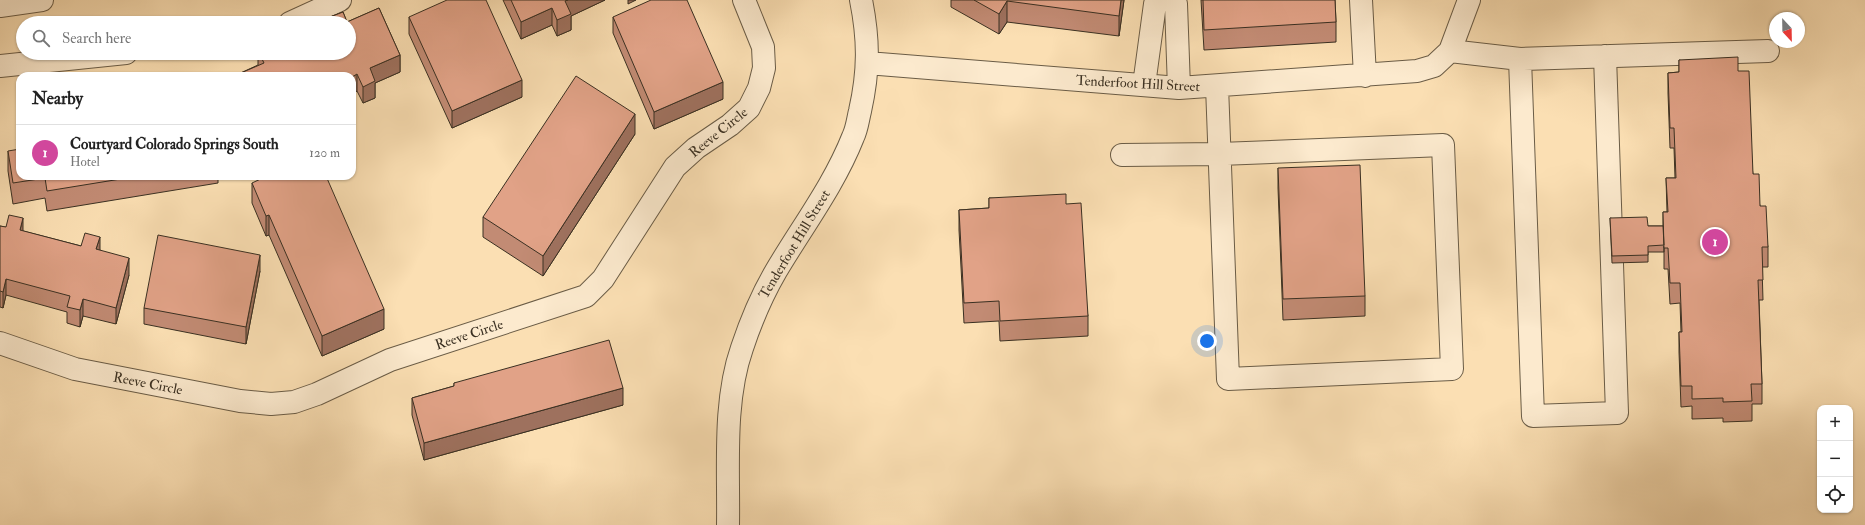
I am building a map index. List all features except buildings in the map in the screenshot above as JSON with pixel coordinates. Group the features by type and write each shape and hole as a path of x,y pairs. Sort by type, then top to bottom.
{"street":[{"path":"0,6 42,0"},
{"path":"305,16 340,0"},
{"name":"Reeve Circle","path":"0,343 75,369 240,401 271,404 294,402 317,394 390,360 586,296 603,279 675,167 696,148 730,125 749,108 759,88 764,68 763,47 744,0"},
{"name":"Tenderfoot Hill Street","path":"728,525 731,389 741,349 756,310 775,272 838,169 854,136 863,98 868,63 867,30 861,0"},
{"path":"1144,85 1155,4 1158,0"},
{"path":"1172,0 1176,4 1179,88"},
{"path":"1361,0 1365,76"},
{"path":"1469,0 1450,51 1520,59 1768,51"},
{"name":"Tenderfoot Hill Street","path":"868,63 1179,88 1365,76 1417,71 1434,66 1450,51"},
{"path":"1520,59 1533,416 1617,413 1605,56"},
{"path":"0,66 58,60"},
{"path":"1122,155 1220,154 1443,145 1452,369 1228,379 1220,154 1217,86"}],"place":[{"name":"Courtyard Colorado Springs South","path":"1715,242"}]}
